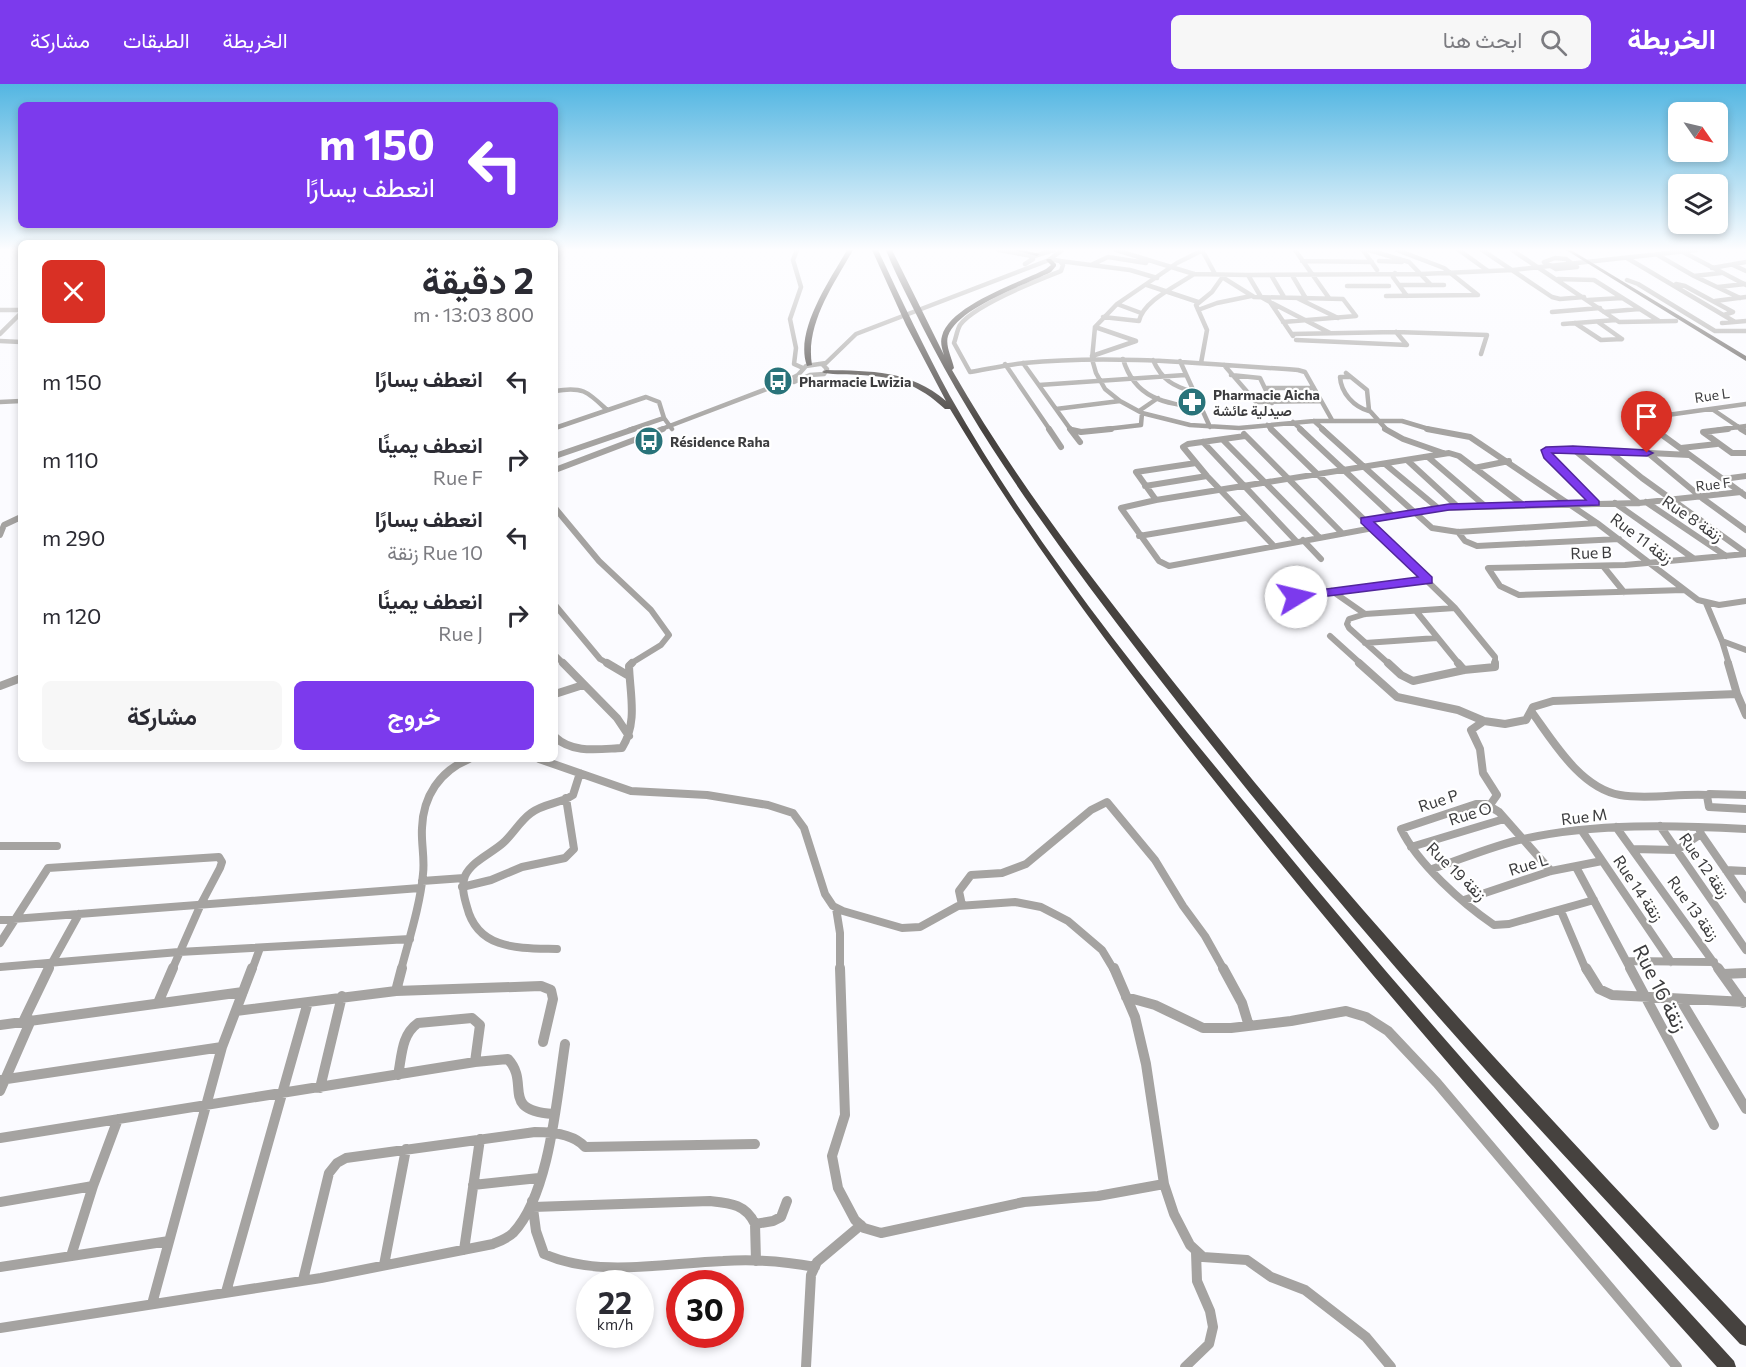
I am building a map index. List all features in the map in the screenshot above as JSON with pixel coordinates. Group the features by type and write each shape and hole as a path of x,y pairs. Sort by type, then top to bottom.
{"highway":[{"path":"819,310 807,344 806,355 813,367 910,380 932,391 957,417"},
{"path":"902,310 957,417 1070,586 1164,712 1293,871 1458,1066 1728,1367"},
{"path":"918,310 940,356 1028,495 1086,576 1256,792 1496,1071 1746,1338"},
{"path":"951,374 945,335 953,322 971,310"}],"main road":[{"path":"1670,310 1746,354"},
{"path":"1677,310 1746,359"}],"street":[{"path":"0,310 18,312"},
{"path":"558,471 810,375 821,375 813,367 794,364 796,348 790,319 794,310"},
{"path":"671,428 780,384 834,357 850,338 868,327 913,310"},
{"path":"980,310 972,314 957,330 955,346 970,372 1005,364 1092,358 1180,361 1302,370 1332,420"},
{"path":"1099,380 1092,358 1095,327 1110,310"},
{"path":"1132,310 1141,313"},
{"path":"1141,313 1145,310"},
{"path":"1198,310 1207,330 1201,363"},
{"path":"1275,310 1298,342 1407,345 1396,332"},
{"path":"1287,310 1309,320 1344,342"},
{"path":"1322,310 1340,319"},
{"path":"1283,322 1356,316 1351,310"},
{"path":"1602,310 1616,320 1626,323 1676,321"},
{"path":"1552,312 1607,310"},
{"path":"1642,310 1660,321"},
{"path":"1715,310 1735,322"},
{"path":"1724,315 1732,312 1729,310"},
{"path":"1103,316 1138,321 1142,318 1141,313"},
{"path":"0,334 18,315"},
{"path":"1563,324 1616,320"},
{"path":"1722,323 1746,321"},
{"path":"1575,323 1601,340 1622,339 1598,322"},
{"path":"1092,358 1136,341 1130,337 1095,327"},
{"path":"1712,334 1746,331"},
{"path":"1292,334 1396,332 1487,335 1480,354"},
{"path":"0,341 18,342"},
{"path":"1123,359 1129,378 1145,392 1158,398 1201,408"},
{"path":"1153,360 1160,376 1172,385 1193,392"},
{"path":"1180,361 1210,427"},
{"path":"1023,363 1080,442"},
{"path":"1005,364 1061,447"},
{"path":"1224,365 1253,401 1272,403 1321,401"},
{"path":"810,375 813,367"},
{"path":"1346,373 1367,390 1369,411 1377,422 1407,440 1445,454 1459,456 1522,504"},
{"path":"1039,385 1185,375"},
{"path":"1231,375 1258,377 1266,388 1272,403"},
{"path":"1353,378 1340,377 1338,380 1355,406 1369,411"},
{"name":"Rue 11 زنقة","path":"1099,380 1120,401 1140,412 1177,422 1239,428 1332,420 1414,423 1435,431 1470,437 1509,461 1597,523 1652,563 1684,590 1706,603 1719,605 1746,601"},
{"path":"558,390 582,388 607,410"},
{"path":"1266,388 1314,388"},
{"path":"558,428 646,397 652,397 659,402 664,418 671,428"},
{"path":"1072,430 1081,432 1141,425 1143,422 1140,412 1158,398"},
{"path":"0,402 18,400"},
{"path":"1056,409 1120,401"},
{"name":"Rue L","path":"1681,448 1653,428 1646,418 1746,404"},
{"path":"1712,409 1746,432"},
{"path":"558,455 664,418"},
{"path":"1314,421 1412,511 1436,530 1458,532 1597,523"},
{"path":"1293,422 1392,515"},
{"path":"1267,425 1428,580 1455,608 1496,662 1495,667 1489,670 1464,670 1413,681 1401,675 1365,643 1347,624 1351,618 1365,614 1455,608"},
{"path":"1746,426 1703,432 1717,444 1738,454 1746,453"},
{"path":"1239,428 1342,533"},
{"path":"1245,436 1183,447 1207,476 1274,546"},
{"path":"1223,440 1319,537"},
{"path":"1203,442 1244,487 1321,559"},
{"path":"1681,448 1717,444"},
{"path":"1681,448 1744,494"},
{"path":"1595,503 1548,456 1546,450 1573,449 1690,455"},
{"name":"Rue 8 زنقة","path":"1573,449 1642,502 1726,555"},
{"path":"1609,451 1746,554"},
{"path":"1647,453 1746,530"},
{"path":"1373,528 1169,566 1159,561 1121,508 1156,500 1445,454"},
{"path":"1428,457 1485,506"},
{"path":"1407,460 1458,507"},
{"path":"1474,468 1509,461"},
{"path":"1156,500 1136,472 1196,463"},
{"path":"1385,464 1438,508"},
{"path":"1145,486 1207,476"},
{"path":"1723,479 1746,476"},
{"name":"Rue F","path":"1365,520 1438,508 1673,501 1744,494"},
{"path":"1615,503 1693,558"},
{"path":"558,512 591,552 668,632 667,640 662,645 634,660 629,666 634,718 629,736 622,748 570,748 558,740"},
{"path":"0,535 4,525 18,518"},
{"path":"1139,536 1246,518"},
{"path":"1458,532 1465,541 1477,546 1619,539"},
{"name":"Rue B","path":"1624,592 1514,594 1502,588 1488,568 1604,566 1746,554"},
{"path":"1604,566 1624,592 1684,590"},
{"path":"1296,597 1428,580"},
{"path":"1332,591 1365,614"},
{"path":"1706,603 1722,641 1737,694 1746,715"},
{"path":"558,609 600,659 629,676"},
{"path":"1416,610 1464,670"},
{"path":"1330,636 1396,697 1458,710 1501,726 1526,720 1531,711 1540,704 1553,700 1737,694"},
{"path":"1365,643 1437,638"},
{"path":"1722,641 1746,650"},
{"path":"558,658 617,718 629,736"},
{"path":"0,681 18,674"},
{"path":"0,686 18,679"},
{"path":"558,693 583,685"},
{"path":"1531,711 1583,777 1595,786 1619,795 1746,795"},
{"path":"1484,721 1470,730 1479,745 1486,778 1497,795 1490,805 1499,812 1551,871"},
{"path":"396,991 410,939 425,861 422,823 430,797 440,776 446,769 462,762"},
{"path":"548,762 619,788 645,794 707,795 768,804 793,813 804,828 820,883 836,908 840,933 840,1003 845,1115 832,1156 837,1188 861,1226 872,1232 881,1233 959,1214 1024,1202 1098,1197 1164,1184"},
{"path":"557,949 497,945 484,937 472,924 463,882 477,862 502,844 528,815 541,807 572,797 576,792 580,773"},
{"path":"1711,794 1708,807 1746,809"},
{"path":"0,920 491,880 522,867 565,858 572,854 574,849 566,798"},
{"path":"962,905 959,891 968,877 975,874 1012,870 1032,860 1063,836 1088,810 1107,802 1155,860 1183,906 1205,936 1234,988 1249,1026"},
{"name":"Rue P","path":"1409,826 1476,804 1490,805"},
{"name":"Rue O","path":"1411,847 1504,819"},
{"name":"Rue 19 زنقة","path":"1409,826 1401,830 1411,847 1491,924 1502,926 1561,911"},
{"name":"Rue M","path":"1432,869 1522,839 1582,831 1616,827 1660,826 1700,831 1746,829"},
{"name":"Rue 12 زنقة","path":"1660,826 1746,950"},
{"name":"Rue 13 زنقة","path":"1616,827 1745,1003"},
{"name":"Rue 14 زنقة","path":"1582,831 1671,962"},
{"path":"1633,849 1677,850 1700,831 1746,899"},
{"path":"0,846 57,846"},
{"path":"0,943 48,868 219,857 222,862 220,868 201,904 158,1003"},
{"name":"Rue L","path":"1464,900 1551,871 1602,861"},
{"name":"Rue 16 زنقة","path":"1576,867 1714,1125"},
{"path":"1726,870 1746,871"},
{"path":"1594,900 1561,911 1589,974 1599,989 1605,993 1645,998 1745,1003"},
{"path":"836,908 902,928 920,927 962,905 1015,902 1029,904 1055,913 1102,950 1112,964 1142,1040 1164,1184 1183,1235 1196,1252 1212,1260 1247,1260 1271,1277 1305,1290 1354,1326 1391,1367"},
{"path":"0,1091 52,961 79,914"},
{"path":"0,967 179,952 410,939"},
{"path":"152,1304 222,1047 260,948"},
{"path":"1627,961 1714,962"},
{"path":"1723,975 1746,973"},
{"path":"236,1011 396,991 545,987 551,990 553,999 543,1042"},
{"path":"0,1025 243,992"},
{"path":"320,1088 342,996"},
{"path":"1126,997 1155,1005 1203,1028 1249,1026 1351,1011 1366,1017 1388,1031 1437,1083 1677,1367"},
{"path":"1680,999 1746,1109"},
{"path":"226,1292 280,1094 308,1002"},
{"path":"398,1075 407,1033 410,1027 418,1023 472,1018 477,1020 480,1024 475,1062"},
{"path":"0,1328 303,1280 493,1244 512,1234 532,1204 554,1114 564,1044"},
{"path":"3,1080 222,1047"},
{"path":"0,1138 475,1062 508,1059 516,1068 517,1095 520,1104 529,1111 554,1114"},
{"path":"71,1256 93,1186 118,1119"},
{"path":"303,1280 329,1173 340,1159 535,1132 550,1132 579,1140 585,1147 755,1144"},
{"path":"464,1250 480,1139"},
{"path":"384,1265 406,1149"},
{"path":"473,1185 538,1178"},
{"path":"0,1202 93,1186"},
{"path":"532,1204 710,1201 736,1204 745,1207 752,1215 755,1224 756,1261"},
{"path":"755,1224 782,1217 786,1212 787,1201"},
{"path":"532,1204 536,1231 544,1254 564,1263 607,1266 780,1260 815,1267"},
{"path":"806,1367 810,1284 815,1267 817,1262 830,1253 838,1243 861,1226"},
{"path":"0,1267 169,1241"},
{"path":"1185,1367 1190,1359 1202,1352 1209,1344 1213,1325 1210,1309 1196,1279 1196,1252"}],"place":[{"name":"Pharmacie Lwizia","path":"778,381"},
{"name":"Pharmacie Aicha صيدلية عائشة","path":"1192,402"},
{"name":"Résidence Raha","path":"649,441"}],"route":[{"path":"1296,597 1355,587 1428,580 1365,520 1424,509 1449,507 1595,503 1548,456 1546,450 1573,449 1647,453"}]}
